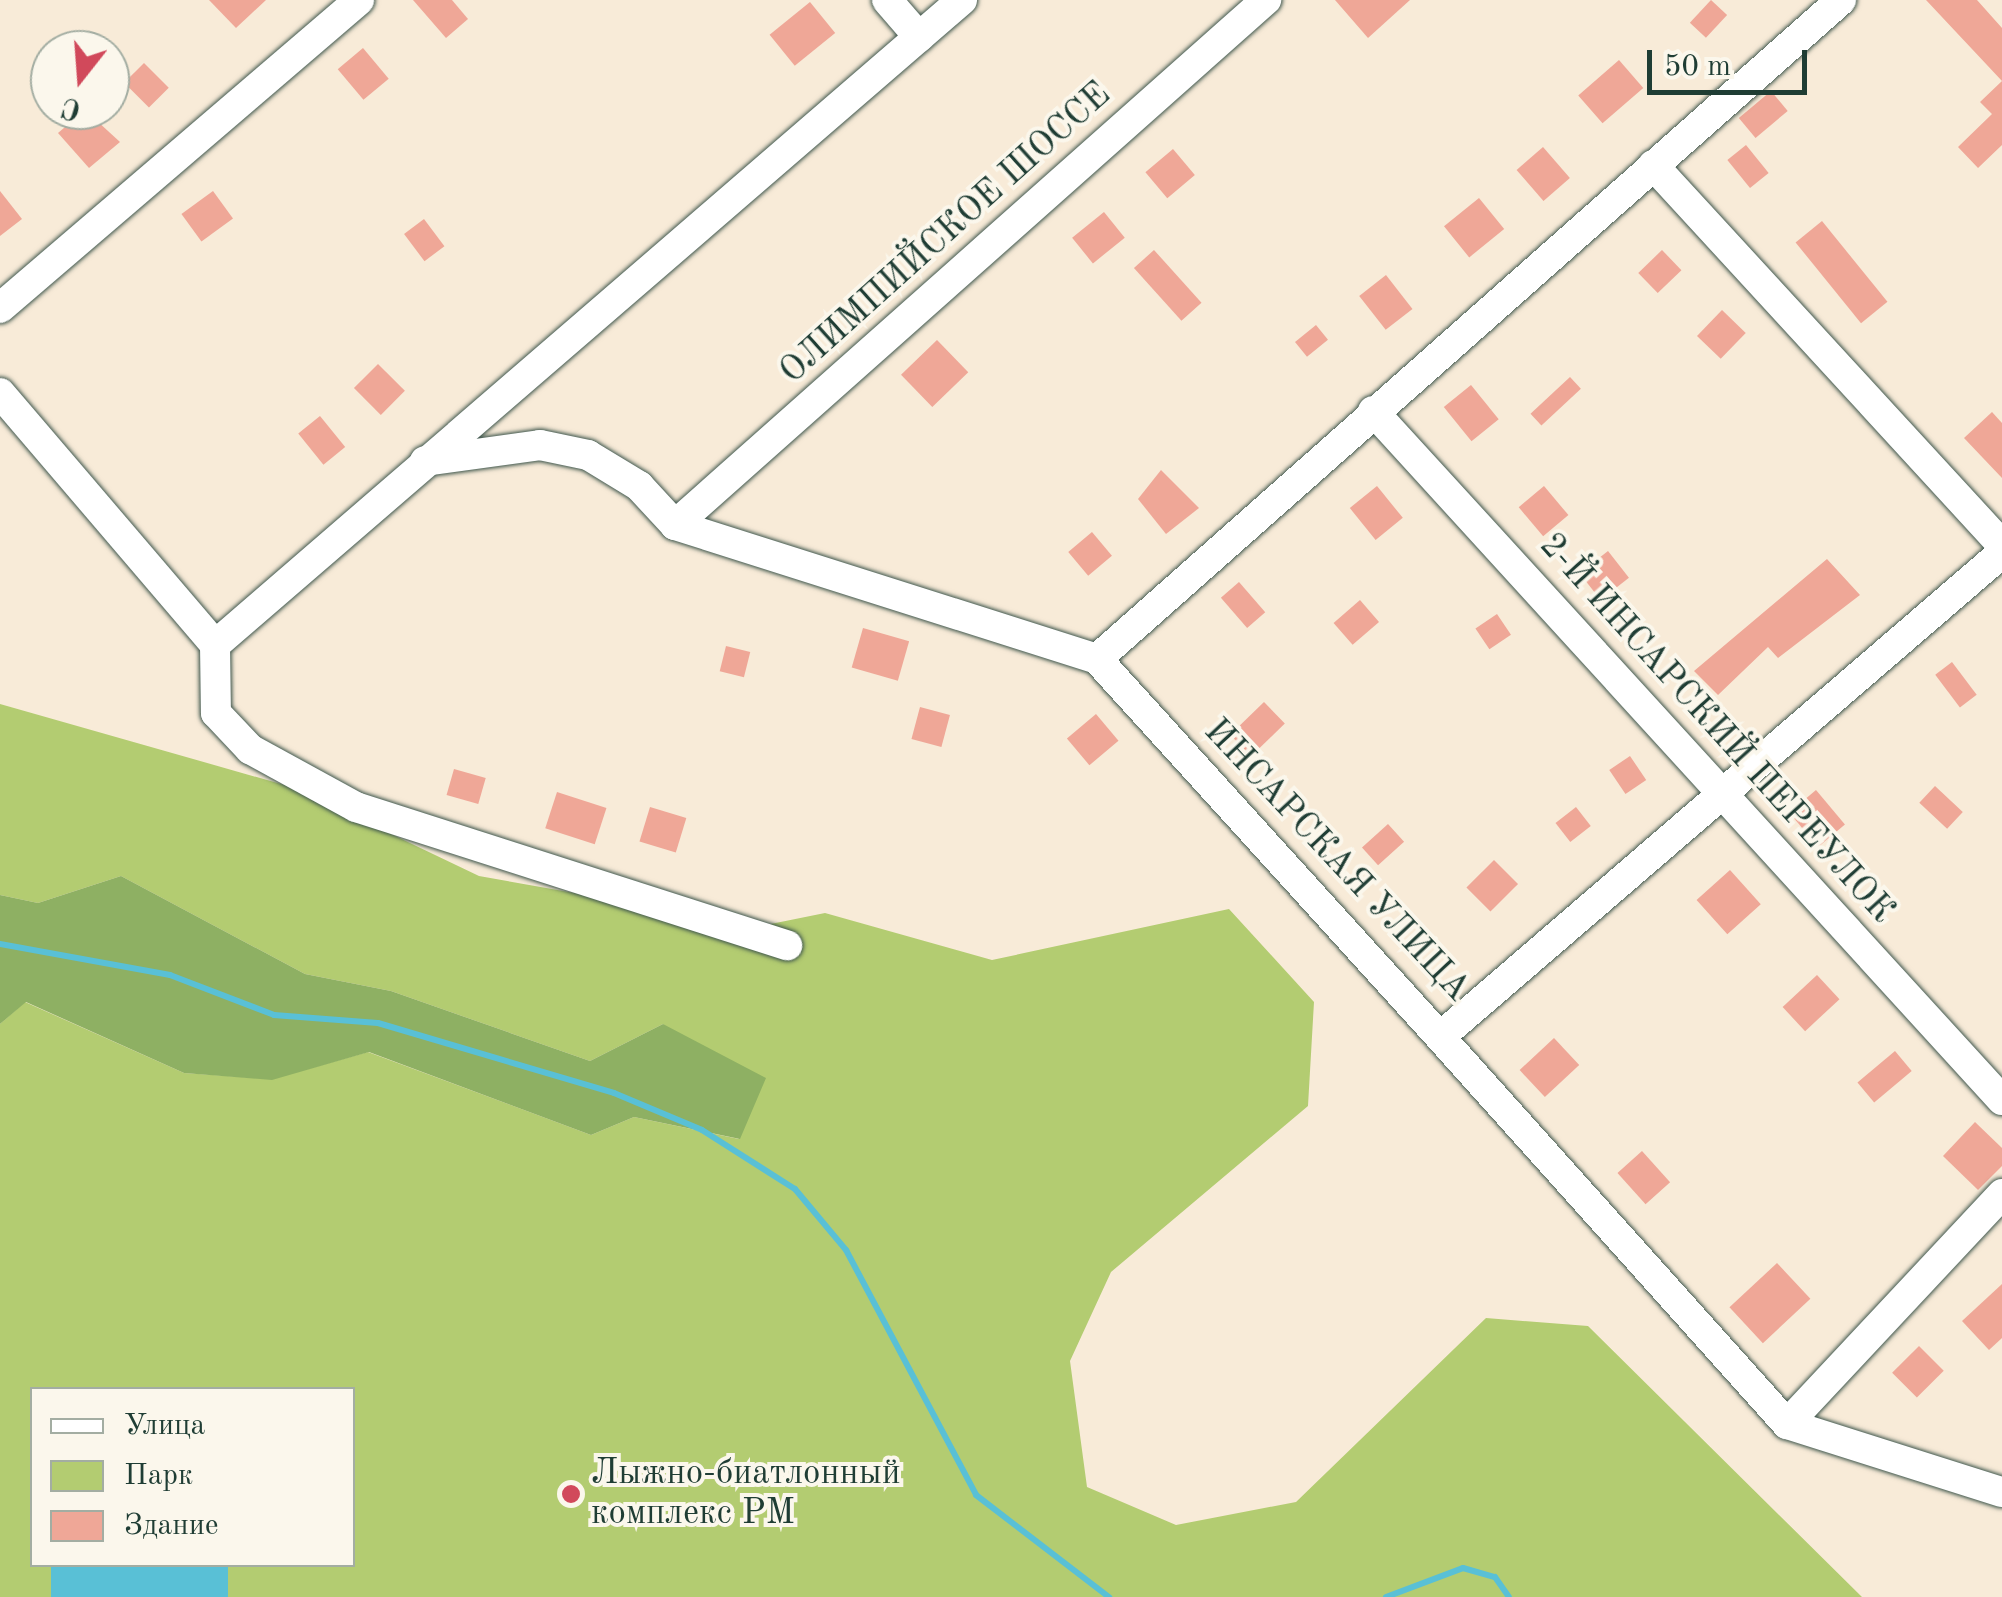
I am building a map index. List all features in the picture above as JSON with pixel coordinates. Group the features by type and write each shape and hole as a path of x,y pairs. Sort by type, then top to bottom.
{"street":[{"path":"0,308 360,0"},
{"path":"887,0 919,38"},
{"path":"214,644 962,0"},
{"name":"ОЛИМПИЙСКОЕ ШОССЕ","path":"674,525 1266,0"},
{"path":"426,461 540,445 588,454 639,486 674,525 1097,659 1841,0"},
{"path":"1653,165 2002,545"},
{"path":"0,393 214,644 216,713 250,749 356,807 786,945"},
{"name":"2-Й ИНСАРСКИЙ ПЕРЕУЛОК","path":"1373,411 2002,1100"},
{"name":"ИНСАРСКАЯ УЛИЦА","path":"1097,659 1440,1037 2002,553"},
{"path":"1440,1037 1787,1424 2002,1492"},
{"path":"1787,1424 2002,1194"}],"green space":[{"path":"0,704 295,788 479,876 761,926 825,913 992,960 1229,909 1314,1002 1308,1106 1111,1272 1070,1361 1087,1487 1176,1525 1296,1502 1486,1318 1588,1326 1862,1597 0,1597 0,1024 25,1002 184,1073 272,1079 368,1052 591,1135 634,1117 739,1139 663,1024 590,1061 391,991 305,974 121,876 38,903 0,895"},
{"path":"121,876 305,974 391,991 590,1061 663,1024 766,1078 740,1139 634,1117 591,1135 369,1052 272,1080 184,1073 26,1002 0,1024 0,895 38,903"}],"water":[{"path":"51,1567 228,1567 228,1597 51,1597"}],"building":[{"path":"209,0 266,0 236,28"},
{"path":"413,0 452,0 468,19 446,38"},
{"path":"1335,0 1410,0 1368,38"},
{"path":"1711,0 1727,15 1706,38 1690,23"},
{"path":"1926,0 1977,0 2002,28 2002,81"},
{"path":"810,2 835,33 795,66 770,35"},
{"path":"363,48 389,79 363,100 338,69"},
{"path":"1619,60 1643,88 1603,123 1578,95"},
{"path":"144,63 169,88 149,108 130,89 130,77"},
{"path":"2002,81 2002,145 1978,168 1958,147 1992,114 1980,102"},
{"path":"1771,91 1788,111 1756,138 1739,118"},
{"path":"107,130 120,142 89,168 58,133"},
{"path":"1746,145 1769,173 1750,188 1727,160"},
{"path":"1543,147 1570,178 1543,201 1517,170"},
{"path":"1173,149 1195,175 1167,198 1145,172"},
{"path":"0,191 22,219 0,236"},
{"path":"213,191 233,219 201,241 181,214"},
{"path":"1479,198 1504,229 1469,257 1444,226"},
{"path":"1104,212 1125,238 1093,263 1072,238"},
{"path":"424,219 444,246 424,261 404,234"},
{"path":"1822,221 1887,302 1861,323 1796,242"},
{"path":"1154,250 1202,303 1181,321 1134,268"},
{"path":"1662,250 1681,270 1658,293 1638,273"},
{"path":"1386,275 1412,309 1386,330 1359,296"},
{"path":"1722,310 1746,333 1721,359 1697,336"},
{"path":"1316,325 1328,340 1307,357 1295,342"},
{"path":"937,340 968,372 932,407 901,375"},
{"path":"378,364 405,391 381,415 354,388"},
{"path":"1570,377 1581,389 1541,426 1531,414"},
{"path":"1471,385 1499,419 1471,441 1444,407"},
{"path":"1992,412 2002,423 2002,478 1964,438"},
{"path":"320,416 345,447 323,465 298,434"},
{"path":"1161,470 1199,508 1166,534 1138,499"},
{"path":"1377,486 1403,518 1376,540 1350,508"},
{"path":"1544,486 1568,515 1543,536 1519,507"},
{"path":"1092,532 1112,556 1088,576 1068,552"},
{"path":"1608,551 1629,578 1601,600 1580,573"},
{"path":"1827,559 1860,595 1778,658 1768,647 1718,695 1694,671"},
{"path":"1239,582 1265,612 1247,628 1221,598"},
{"path":"1360,600 1379,622 1353,645 1334,623"},
{"path":"1497,614 1511,635 1489,649 1475,629"},
{"path":"863,628 909,641 898,681 852,667"},
{"path":"726,646 750,652 744,677 720,671"},
{"path":"1952,662 1977,695 1960,707 1935,675"},
{"path":"1264,702 1285,724 1251,756 1230,735"},
{"path":"920,707 950,715 941,747 911,739"},
{"path":"1096,714 1118,741 1089,765 1067,738"},
{"path":"1630,756 1646,780 1625,794 1609,770"},
{"path":"454,769 486,778 478,804 447,795"},
{"path":"1935,786 1963,812 1947,829 1919,803"},
{"path":"1816,790 1845,824 1818,847 1789,812"},
{"path":"557,792 606,808 595,844 545,828"},
{"path":"650,807 686,818 676,853 639,841"},
{"path":"1576,807 1591,826 1570,842 1556,823"},
{"path":"1388,824 1404,842 1378,865 1362,847"},
{"path":"1494,860 1518,884 1490,912 1466,888"},
{"path":"1730,870 1761,904 1727,934 1697,900"},
{"path":"1817,975 1840,999 1805,1031 1783,1007"},
{"path":"1554,1038 1579,1065 1545,1097 1520,1070"},
{"path":"1895,1051 1912,1071 1874,1102 1857,1082"},
{"path":"1975,1122 2002,1148 2002,1166 1978,1190 1943,1156"},
{"path":"1642,1151 1670,1182 1646,1204 1617,1173"},
{"path":"1777,1263 1810,1299 1763,1343 1729,1307"},
{"path":"2002,1284 2002,1338 1989,1350 1962,1321"},
{"path":"1919,1346 1944,1371 1917,1398 1892,1373"}],"waterway":[{"path":"0,944 170,975 274,1015 378,1023 614,1093 702,1130 795,1189 846,1250 976,1495 1109,1597"},
{"path":"1386,1597 1463,1568 1495,1577 1509,1597"}],"place":[{"name":"Лыжно-биатлонный комплекс РМ","path":"571,1494"}]}
